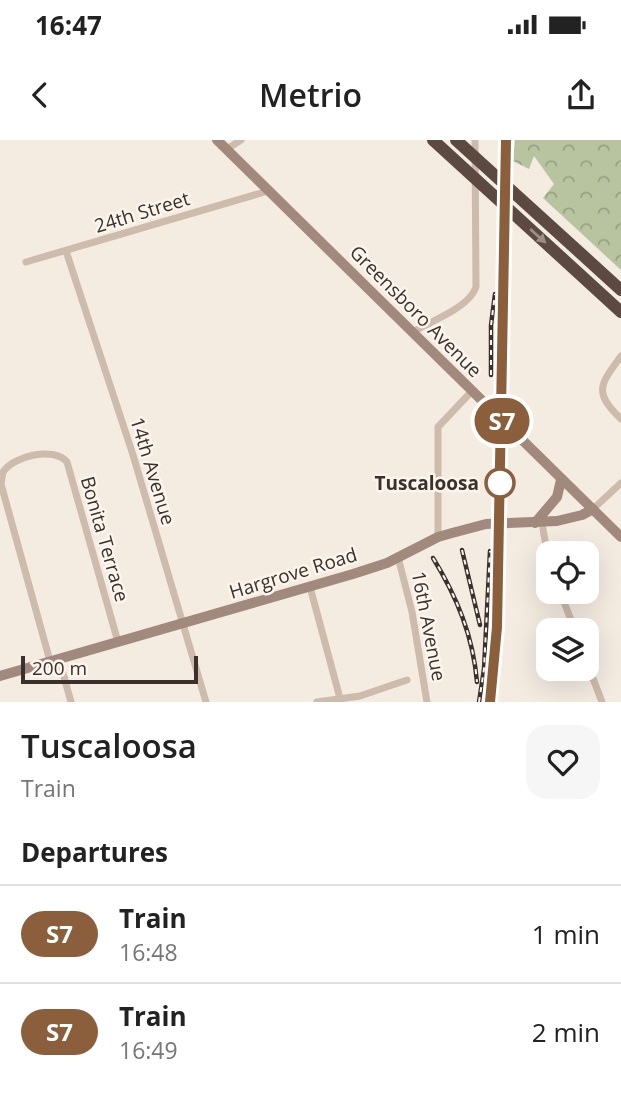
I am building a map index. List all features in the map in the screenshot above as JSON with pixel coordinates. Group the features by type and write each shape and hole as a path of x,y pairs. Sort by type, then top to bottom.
{"highway":[{"path":"433,140 621,312"},
{"path":"456,140 621,290"}],"main road":[{"name":"Greensboro Avenue","path":"217,140 621,537"},
{"path":"538,523 557,497 561,480"},
{"name":"Hargrove Road","path":"0,676 376,567 438,537 486,524 538,523 572,518 593,509"}],"street":[{"path":"227,149 241,140"},
{"path":"412,332 464,304 474,294 475,140"},
{"name":"24th Street","path":"26,262 268,191"},
{"name":"14th Avenue","path":"66,251 133,455 206,702"},
{"path":"621,356 605,377 601,391 606,404 621,419"},
{"path":"438,537 438,428 472,391"},
{"name":"Bonita Terrace","path":"71,702 55,660 1,484 3,472 15,461 52,453 67,462 118,642"},
{"path":"593,509 621,483"},
{"path":"538,523 543,541"},
{"name":"16th Avenue","path":"398,557 427,702"},
{"path":"310,587 341,700"},
{"path":"317,702 360,696 407,680"},
{"path":"594,681 602,702"}],"green space":[{"path":"515,140 621,140 621,270 543,198 554,184 534,156 529,169 513,161"}],"railway":[{"path":"490,702 497,627 506,140"},
{"path":"491,375 491,325 495,294"},
{"path":"462,550 480,625"},
{"path":"479,702 484,669 490,551"},
{"path":"433,558 449,587 468,633 477,682"}],"train":[{"name":"S7","path":"490,702 497,627 506,140"}],"place":[{"name":"Tuscaloosa","path":"500,483"}]}
